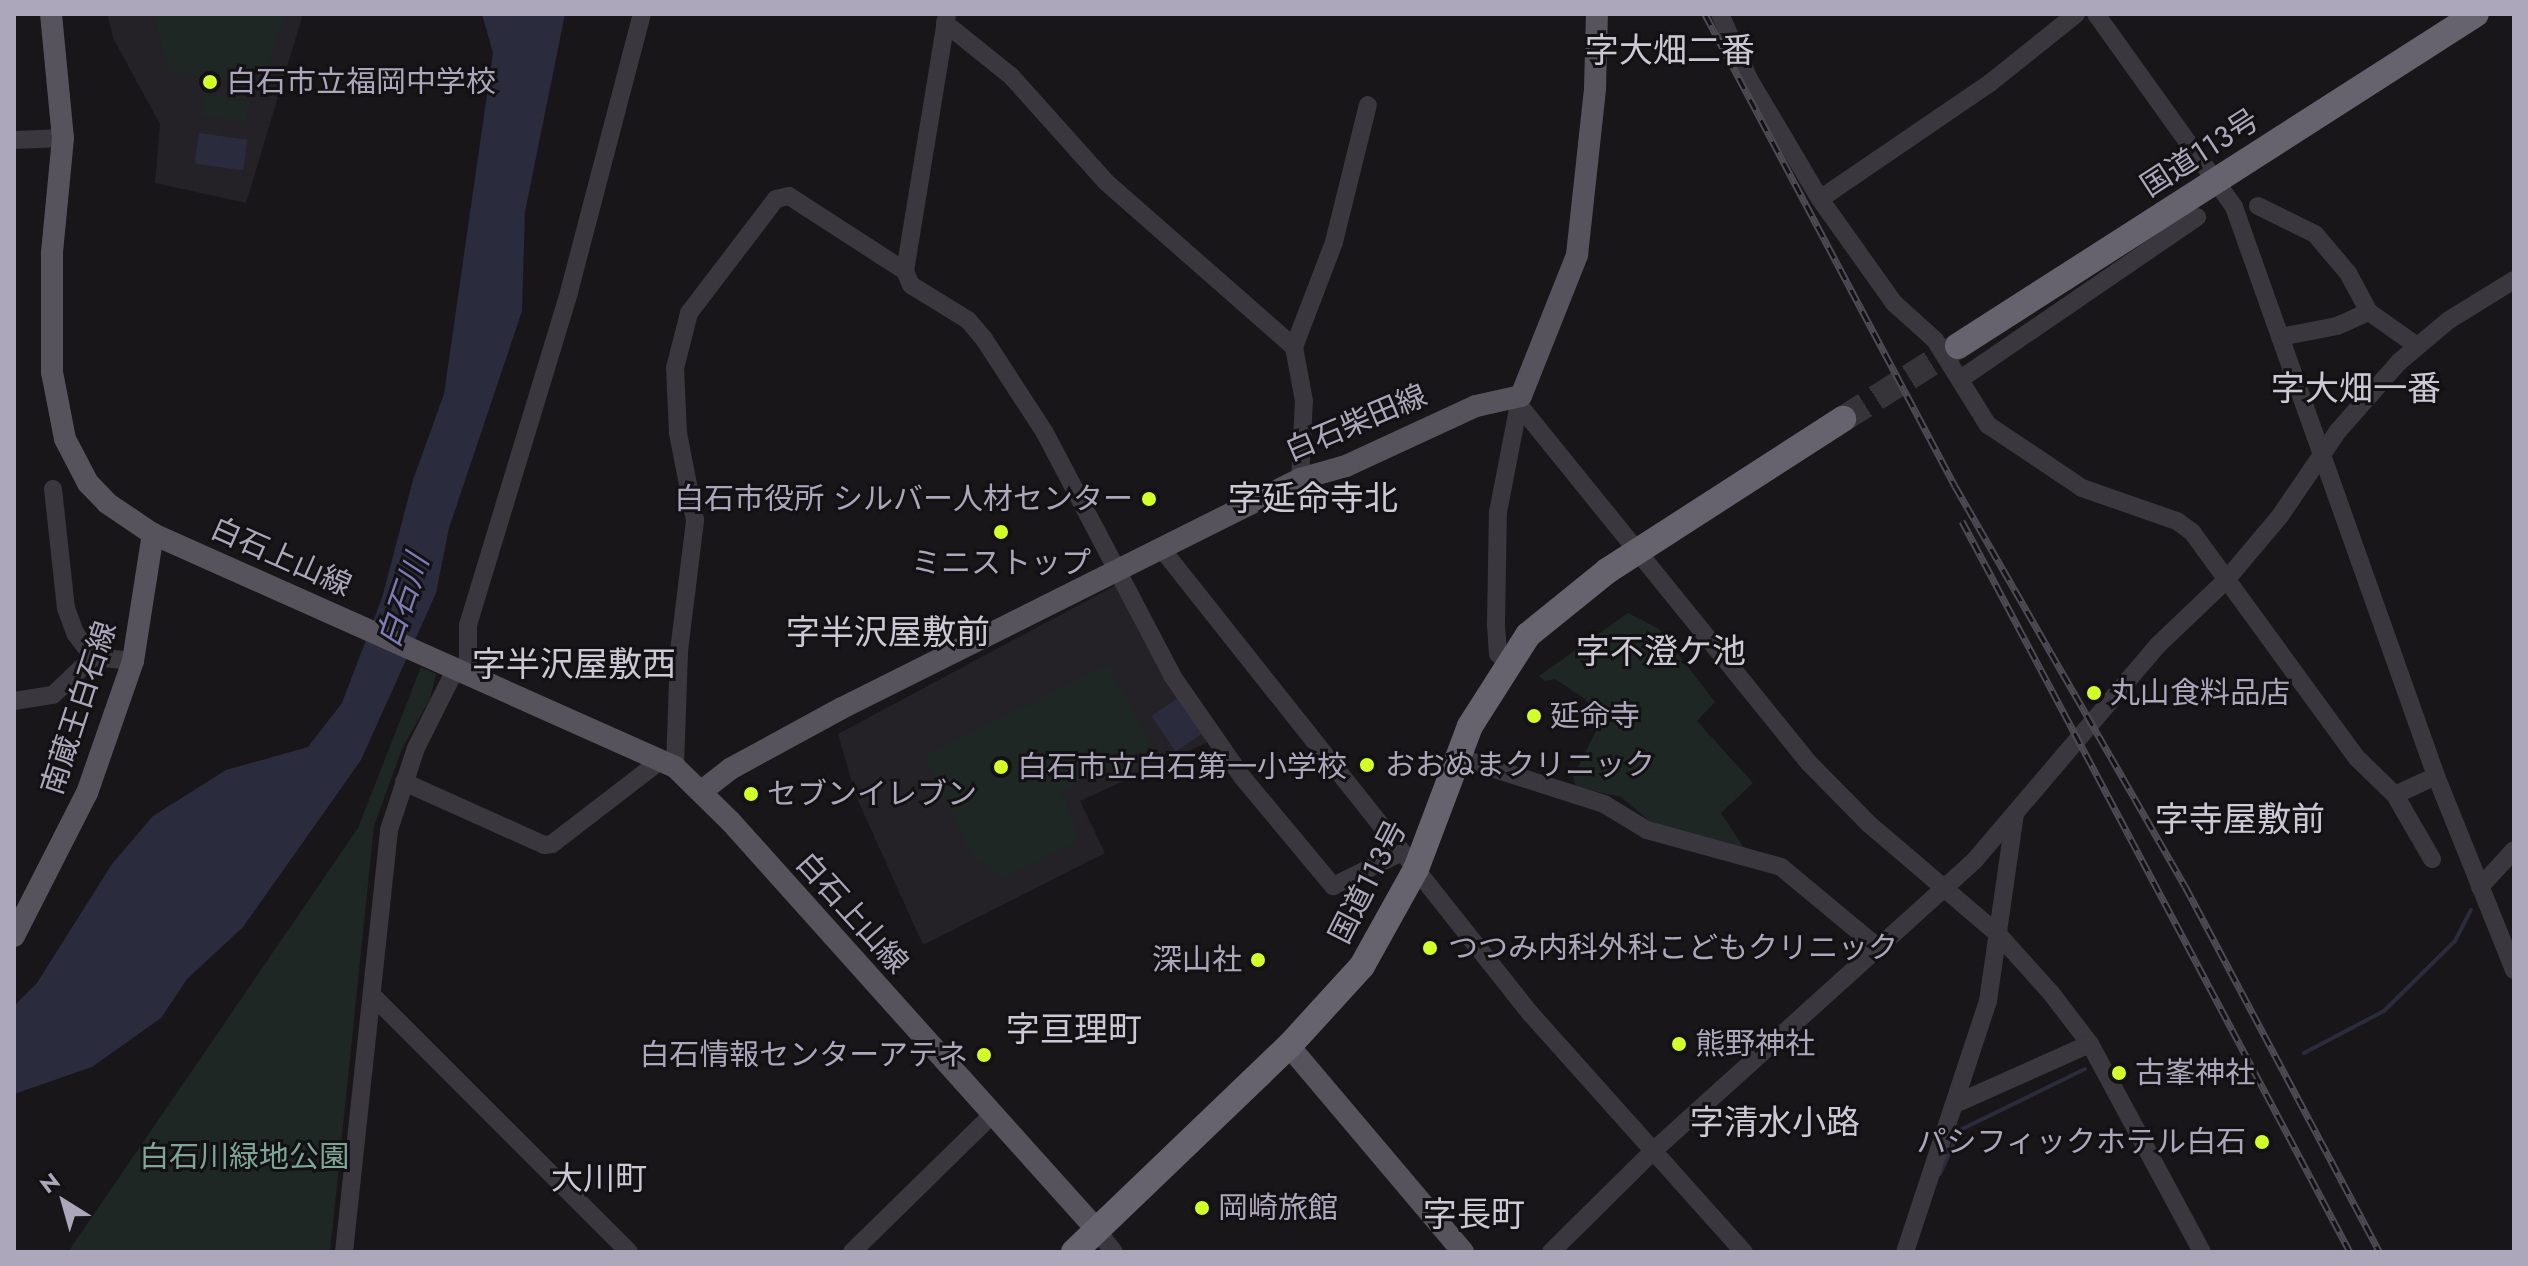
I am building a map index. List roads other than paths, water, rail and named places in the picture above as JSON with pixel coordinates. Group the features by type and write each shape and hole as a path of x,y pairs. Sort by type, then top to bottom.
{"highway":[{"name":"国道113号","path":"1958,346 2476,14"},
{"name":"国道113号","path":"1074,1252 1289,1046 1362,966 1457,757 1507,662 1562,604 1640,549 1843,419"}],"main road":[{"name":"白石上山線","path":"51,14 63,138 50,301 57,412 88,483 107,503 158,536 668,763 702,791 1096,1229"},
{"path":"1520,400 1577,255 1595,88 1597,14"},
{"name":"白石柴田線","path":"702,791 730,769 842,708 1300,479 1346,466 1476,406 1520,400"},
{"name":"南蔵王白石線","path":"14,936 87,793 133,661 158,536"},
{"path":"1289,1046 1463,1252"}],"street":[{"path":"344,1252 373,996 383,864 404,782 456,668 569,292 642,14"},
{"path":"1720,14 1749,79 1820,199 1894,303 1935,340 1962,378 1988,425 2082,488 2177,521 2192,532 2357,758 2395,795 2432,859"},
{"path":"1820,199 1990,83 2076,14"},
{"path":"2096,14 2218,180 2234,207 2436,776 2514,970"},
{"path":"946,18 905,271 911,285 968,320 984,339 1045,433 1173,677 1243,778 1333,886 1409,860"},
{"path":"946,18 1011,76 1106,182 1294,347"},
{"path":"1300,479 1304,401 1294,347 1334,242 1368,105"},
{"path":"14,140 63,138"},
{"path":"404,782 544,845 552,844 668,763 695,520 678,433 675,368 689,313 776,199 789,196 905,271"},
{"path":"2258,206 2315,234 2348,273 2369,312 2416,345"},
{"path":"1962,378 2197,217"},
{"path":"1551,1252 1652,1152 1875,945 1946,886 2015,813 2157,646 2227,579 2280,516 2322,454 2416,345 2514,280"},
{"path":"2280,337 2337,326 2369,312"},
{"path":"1520,400 1808,762 1869,824 1946,886 1998,934 2090,1044 2202,1252"},
{"path":"1507,662 1498,654 1496,623 1498,512 1520,400"},
{"path":"53,489 66,608 75,633 93,657 133,661"},
{"path":"1161,548 1530,1013 1744,1252"},
{"path":"14,701 53,695 93,657"},
{"path":"1457,757 1604,804 1647,830 1781,867 1798,876 1875,945"},
{"path":"2395,795 2436,776"},
{"path":"1905,1252 1988,1001 2015,813"},
{"path":"2480,887 2514,850"},
{"path":"373,996 629,1252"},
{"path":"1955,1104 2090,1044"},
{"path":"852,1252 993,1114"},
{"path":"1096,1229 1114,1252"}],"water":[{"name":"白石川","path":"482,14 565,14 525,212 522,311 449,528 436,593 361,760 243,927 187,979 161,1018 92,1067 14,1094 14,1006 37,983 112,864 153,816 226,770 308,747 342,703 382,598 413,480 444,394 493,53"},
{"path":"199,133 248,140 243,171 195,164"},
{"path":"1178,698 1202,734 1176,752 1151,716"}],"waterway":[{"path":"2304,1053 2384,1011 2455,941 2471,910"},
{"path":"1940,1174 1960,1130 2085,1069"}],"tunnel":[{"path":"1843,419 1958,346"}],"railway":[{"path":"1705,14 1955,486 2185,886 2380,1252"},
{"path":"1962,521 2350,1252"}],"place":[{"name":"白石市立福岡中学校","path":"210,82"},
{"name":"白石市役所 シルバー人材センター","path":"1149,499"},
{"name":"ミニストップ","path":"1001,532"},
{"name":"丸山食料品店","path":"2094,693"},
{"name":"延命寺","path":"1534,716"},
{"name":"おおぬまクリニック","path":"1367,765"},
{"name":"白石市立白石第一小学校","path":"1001,767"},
{"name":"セブンイレブン","path":"751,794"},
{"name":"つつみ内科外科こどもクリニック","path":"1430,948"},
{"name":"深山社","path":"1258,960"},
{"name":"熊野神社","path":"1679,1044"},
{"name":"白石情報センターアテネ","path":"984,1055"},
{"name":"古峯神社","path":"2119,1073"},
{"name":"パシフィックホテル白石","path":"2262,1142"},
{"name":"岡崎旅館","path":"1202,1208"}],"district":[{"name":"字大畑二番","path":"1670,51"},
{"name":"字大畑一番","path":"2356,389"},
{"name":"字延命寺北","path":"1313,499"},
{"name":"字半沢屋敷前","path":"888,633"},
{"name":"字不澄ケ池","path":"1661,652"},
{"name":"字半沢屋敷西","path":"574,665"},
{"name":"字寺屋敷前","path":"2240,820"},
{"name":"字亘理町","path":"1074,1030"},
{"name":"字清水小路","path":"1775,1123"},
{"name":"大川町","path":"599,1178"},
{"name":"字長町","path":"1474,1215"}],"park label":[{"name":"白石川緑地公園","path":"244,1157"}]}
